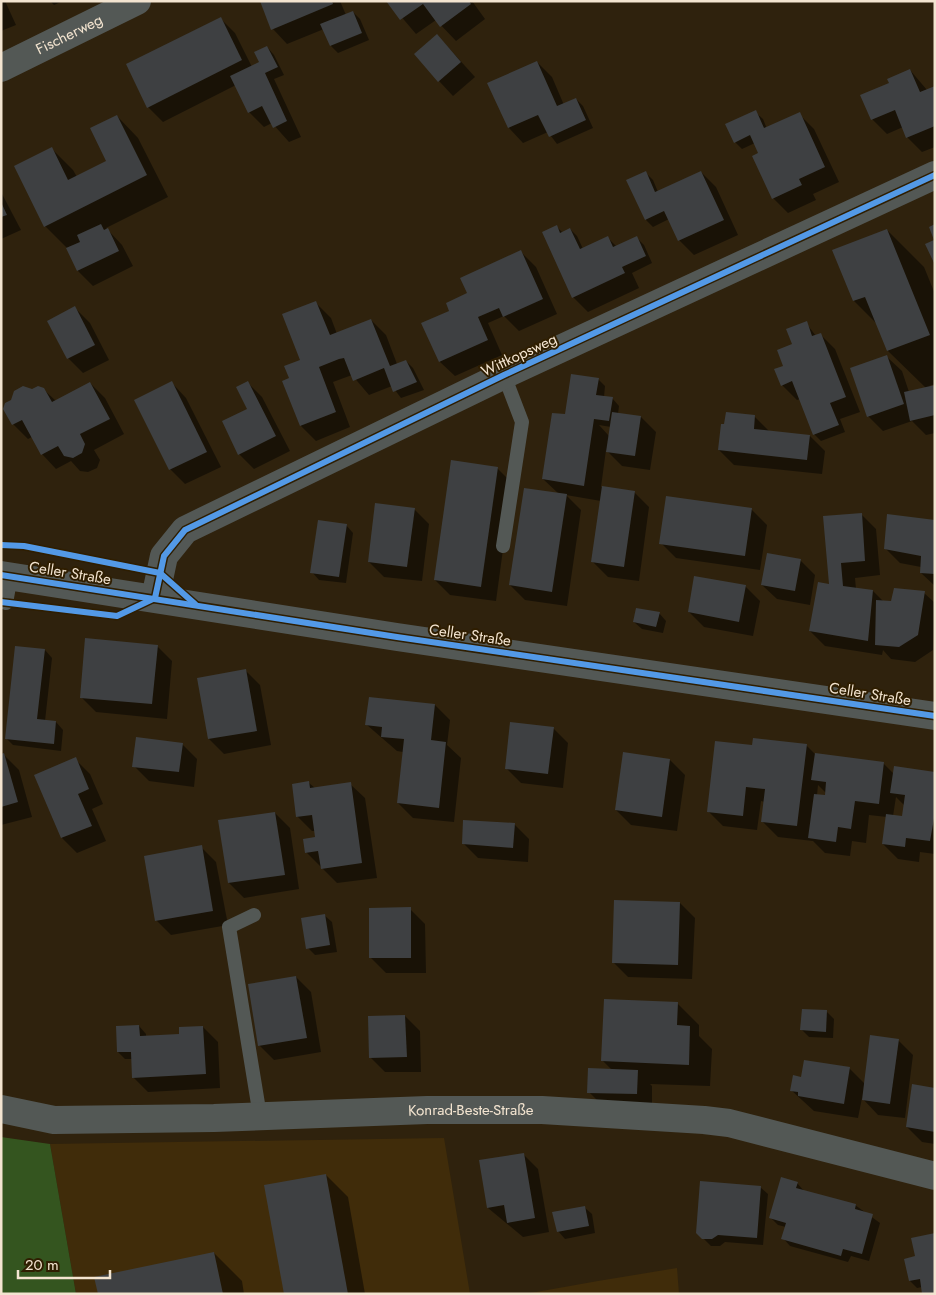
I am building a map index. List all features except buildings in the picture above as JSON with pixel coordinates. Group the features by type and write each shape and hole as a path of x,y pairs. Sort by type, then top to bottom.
{"street":[{"name":"Fischerweg","path":"1,68 137,1"},
{"name":"Wittkopsweg","path":"155,598 164,556 185,530 504,375 935,175"},
{"name":"Celler Straße","path":"6,576 397,637 935,716"},
{"name":"Konrad-Beste-Straße","path":"1,1109 54,1120 260,1116 427,1110 542,1110 704,1120 729,1123 935,1176"}],"lane":[{"path":"503,546 522,422 504,375"},
{"path":"6,576 6,602"},
{"path":"254,915 229,927 260,1116"}],"shaded area":[{"path":"444,1138 470,1294 76,1294 50,1144"},
{"path":"677,1268 679,1294 525,1294 598,1281"}],"green space":[{"path":"1,1137 50,1144 76,1294 1,1294"}],"cycle path":[{"path":"155,598 164,556 185,530 504,375 935,175"},
{"path":"1,545 24,546 160,573 195,604"},
{"path":"1,575 397,637 935,716"},
{"path":"1,602 117,616 155,598"}]}
